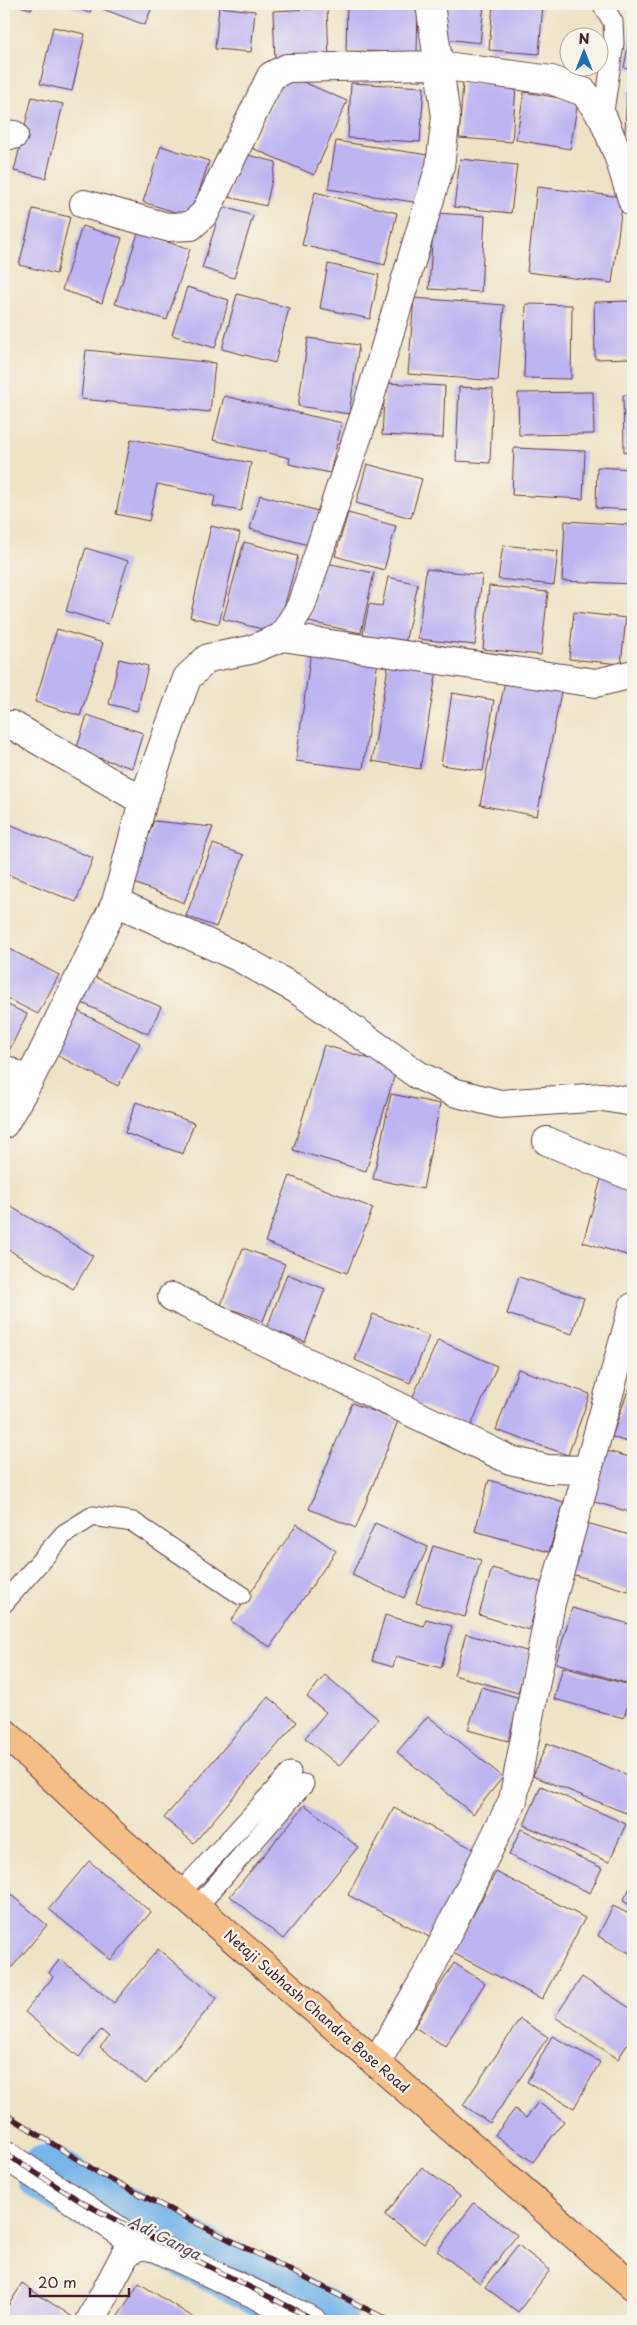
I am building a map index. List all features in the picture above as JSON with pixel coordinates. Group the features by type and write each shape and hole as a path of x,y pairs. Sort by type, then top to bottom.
{"main road":[{"name":"Netaji Subhash Chandra Bose Road","path":"4,1732 116,1837 633,2286"}],"street":[{"path":"282,637 301,606 365,414 440,166 446,117 430,4"},
{"path":"84,204 167,227 191,226 205,212 271,76 287,68 438,65 551,80 584,92 603,118 618,155 633,202"},
{"path":"4,1124 29,1081 116,902 143,802 187,678 208,658 250,650 282,637 596,683 633,674"},
{"path":"12,725 143,802"},
{"path":"116,902 238,957 296,989 418,1075 453,1092 500,1104 603,1097 633,1102"},
{"path":"4,1069 29,1081"},
{"path":"547,1141 633,1176"},
{"path":"172,1297 510,1460 548,1469 587,1470"},
{"path":"376,2063 429,1971 513,1800 551,1603 633,1307"},
{"path":"4,2154 140,2245 157,2248 312,2321"},
{"path":"90,2321 126,2253 140,2245"}],"lane":[{"path":"602,4 613,22 614,42 603,118"},
{"path":"4,1603 64,1534 93,1516 133,1522 241,1595"},
{"path":"188,1900 298,1778"}],"building":[{"path":"11,4 33,4 32,9"},
{"path":"63,4 93,4 90,13"},
{"path":"105,4 153,4 145,25 103,9"},
{"path":"347,4 418,5 417,52 346,51"},
{"path":"441,4 484,4 480,43 438,38"},
{"path":"493,4 543,4 539,54 489,50"},
{"path":"219,7 255,11 251,52 215,49"},
{"path":"327,8 329,58 275,61 273,11"},
{"path":"633,24 633,70 624,68"},
{"path":"53,27 85,34 72,91 40,84"},
{"path":"285,74 347,101 314,175 252,148"},
{"path":"463,82 516,86 512,142 459,138"},
{"path":"351,83 424,87 420,142 348,138"},
{"path":"627,91 633,91 633,152 624,151"},
{"path":"524,92 578,101 570,149 516,140"},
{"path":"32,97 63,104 46,178 14,171"},
{"path":"336,141 428,155 420,203 328,189"},
{"path":"161,146 209,161 191,217 143,202"},
{"path":"240,153 276,162 266,206 229,197"},
{"path":"460,159 517,165 511,213 454,207"},
{"path":"537,187 623,197 612,283 527,272"},
{"path":"315,192 397,213 385,265 302,245"},
{"path":"222,206 253,216 234,278 202,268"},
{"path":"33,209 70,217 56,274 19,265"},
{"path":"434,213 485,216 481,292 429,289"},
{"path":"82,226 122,238 102,303 62,290"},
{"path":"138,233 190,249 167,320 115,304"},
{"path":"328,264 379,275 370,319 320,308"},
{"path":"187,287 229,300 215,348 172,335"},
{"path":"237,294 289,308 275,363 222,349"},
{"path":"414,298 504,305 498,381 408,374"},
{"path":"633,301 633,358 595,359 594,302"},
{"path":"526,304 572,305 571,379 524,378"},
{"path":"308,338 359,345 349,414 298,406"},
{"path":"86,350 215,363 210,412 81,399"},
{"path":"385,383 445,386 443,438 382,435"},
{"path":"459,387 493,389 490,463 456,461"},
{"path":"593,392 594,434 519,435 518,393"},
{"path":"623,395 633,395 633,451 624,452"},
{"path":"224,396 342,423 330,473 289,464 290,458 213,440"},
{"path":"131,439 251,463 241,511 213,506 215,496 157,484 149,521 116,514"},
{"path":"514,448 585,451 583,499 512,495"},
{"path":"367,464 422,479 411,518 356,503"},
{"path":"597,467 633,469 633,510 596,508"},
{"path":"260,495 318,511 308,545 250,529"},
{"path":"348,513 396,526 384,570 335,556"},
{"path":"565,521 633,525 633,584 562,581"},
{"path":"211,526 240,533 219,624 190,617"},
{"path":"244,542 298,556 277,633 223,619"},
{"path":"503,545 558,551 554,585 498,579"},
{"path":"86,548 128,561 108,624 66,611"},
{"path":"322,562 374,573 361,633 309,622"},
{"path":"426,569 482,575 475,645 418,639"},
{"path":"388,577 418,584 405,643 363,634 369,604 382,606"},
{"path":"489,586 548,592 541,655 483,649"},
{"path":"574,612 626,618 621,664 569,659"},
{"path":"57,629 103,643 80,716 35,702"},
{"path":"311,651 378,660 363,769 296,761"},
{"path":"119,659 148,666 137,711 109,704"},
{"path":"389,661 437,670 420,769 372,761"},
{"path":"505,681 561,692 537,816 480,805"},
{"path":"452,693 494,700 483,771 441,765"},
{"path":"87,715 143,733 132,768 76,751"},
{"path":"154,821 213,827 184,903 129,881"},
{"path":"4,822 93,858 76,902 4,873"},
{"path":"213,844 244,855 216,927 186,916"},
{"path":"4,946 59,975 38,1014 4,997"},
{"path":"90,975 161,1007 148,1034 78,1001"},
{"path":"4,1003 27,1014 10,1049 4,1046"},
{"path":"72,1008 140,1043 118,1086 50,1052"},
{"path":"324,1045 397,1067 366,1171 293,1150"},
{"path":"4,1083 15,1089 4,1108"},
{"path":"391,1094 440,1104 423,1189 373,1179"},
{"path":"136,1102 194,1123 183,1154 125,1133"},
{"path":"290,1176 373,1208 347,1273 265,1242"},
{"path":"602,1176 633,1185 633,1257 583,1242"},
{"path":"10,1206 93,1256 73,1289 4,1247 4,1216"},
{"path":"243,1248 285,1264 263,1321 221,1305"},
{"path":"287,1274 325,1289 305,1342 267,1328"},
{"path":"519,1277 584,1298 572,1334 507,1314"},
{"path":"373,1314 429,1336 410,1383 355,1360"},
{"path":"438,1340 497,1366 471,1426 411,1401"},
{"path":"518,1369 590,1394 568,1455 496,1430"},
{"path":"628,1390 633,1392 633,1444 612,1437"},
{"path":"352,1403 398,1421 356,1528 309,1509"},
{"path":"603,1450 633,1458 633,1513 588,1500"},
{"path":"489,1480 564,1502 549,1552 475,1531"},
{"path":"583,1522 633,1536 633,1571 628,1591 568,1573"},
{"path":"375,1523 428,1547 404,1598 352,1575"},
{"path":"297,1524 336,1551 270,1647 231,1621"},
{"path":"433,1546 481,1560 465,1617 416,1603"},
{"path":"492,1568 543,1583 529,1630 479,1615"},
{"path":"572,1608 633,1625 633,1685 556,1663"},
{"path":"385,1615 424,1626 426,1619 452,1626 441,1668 396,1656 393,1667 372,1661"},
{"path":"466,1634 530,1652 518,1693 454,1675"},
{"path":"563,1667 633,1686 624,1718 554,1699"},
{"path":"325,1675 378,1719 339,1766 305,1738 326,1712 307,1697"},
{"path":"481,1687 520,1698 508,1741 468,1730"},
{"path":"268,1697 297,1722 194,1843 164,1818"},
{"path":"428,1716 503,1777 473,1814 397,1752"},
{"path":"547,1743 633,1777 633,1794 626,1813 533,1776"},
{"path":"541,1786 626,1824 609,1862 524,1825"},
{"path":"305,1805 358,1847 283,1939 230,1896"},
{"path":"394,1808 481,1853 435,1940 348,1895"},
{"path":"521,1829 602,1868 590,1893 509,1855"},
{"path":"89,1861 151,1912 111,1960 49,1909"},
{"path":"496,1872 585,1918 542,1999 453,1953"},
{"path":"633,1882 633,1907 623,1901"},
{"path":"4,1889 47,1925 4,1977"},
{"path":"613,1906 633,1916 633,1955 598,1936"},
{"path":"158,1949 217,1998 146,2084 100,2047 109,2037 101,2030 79,2057 25,2012 53,1977 49,1973 60,1959 114,2003"},
{"path":"454,1963 485,1983 445,2046 414,2027"},
{"path":"582,1977 633,2010 633,2036 618,2059 555,2017"},
{"path":"520,2019 548,2037 490,2123 463,2105"},
{"path":"552,2036 600,2062 574,2108 527,2082"},
{"path":"538,2102 564,2121 533,2162 495,2135 515,2109 526,2118"},
{"path":"422,2167 460,2196 424,2244 385,2215"},
{"path":"474,2203 517,2235 480,2283 437,2251"},
{"path":"518,2245 550,2270 518,2312 485,2287"},
{"path":"139,2283 199,2321 115,2321"},
{"path":"22,2284 79,2321 4,2321 4,2312"}],"waterway":[{"name":"Adi Ganga","path":"47,2174 89,2199 328,2321"}],"railway":[{"path":"4,2113 102,2175 390,2321"},
{"path":"4,2153 85,2204 317,2321"}]}
